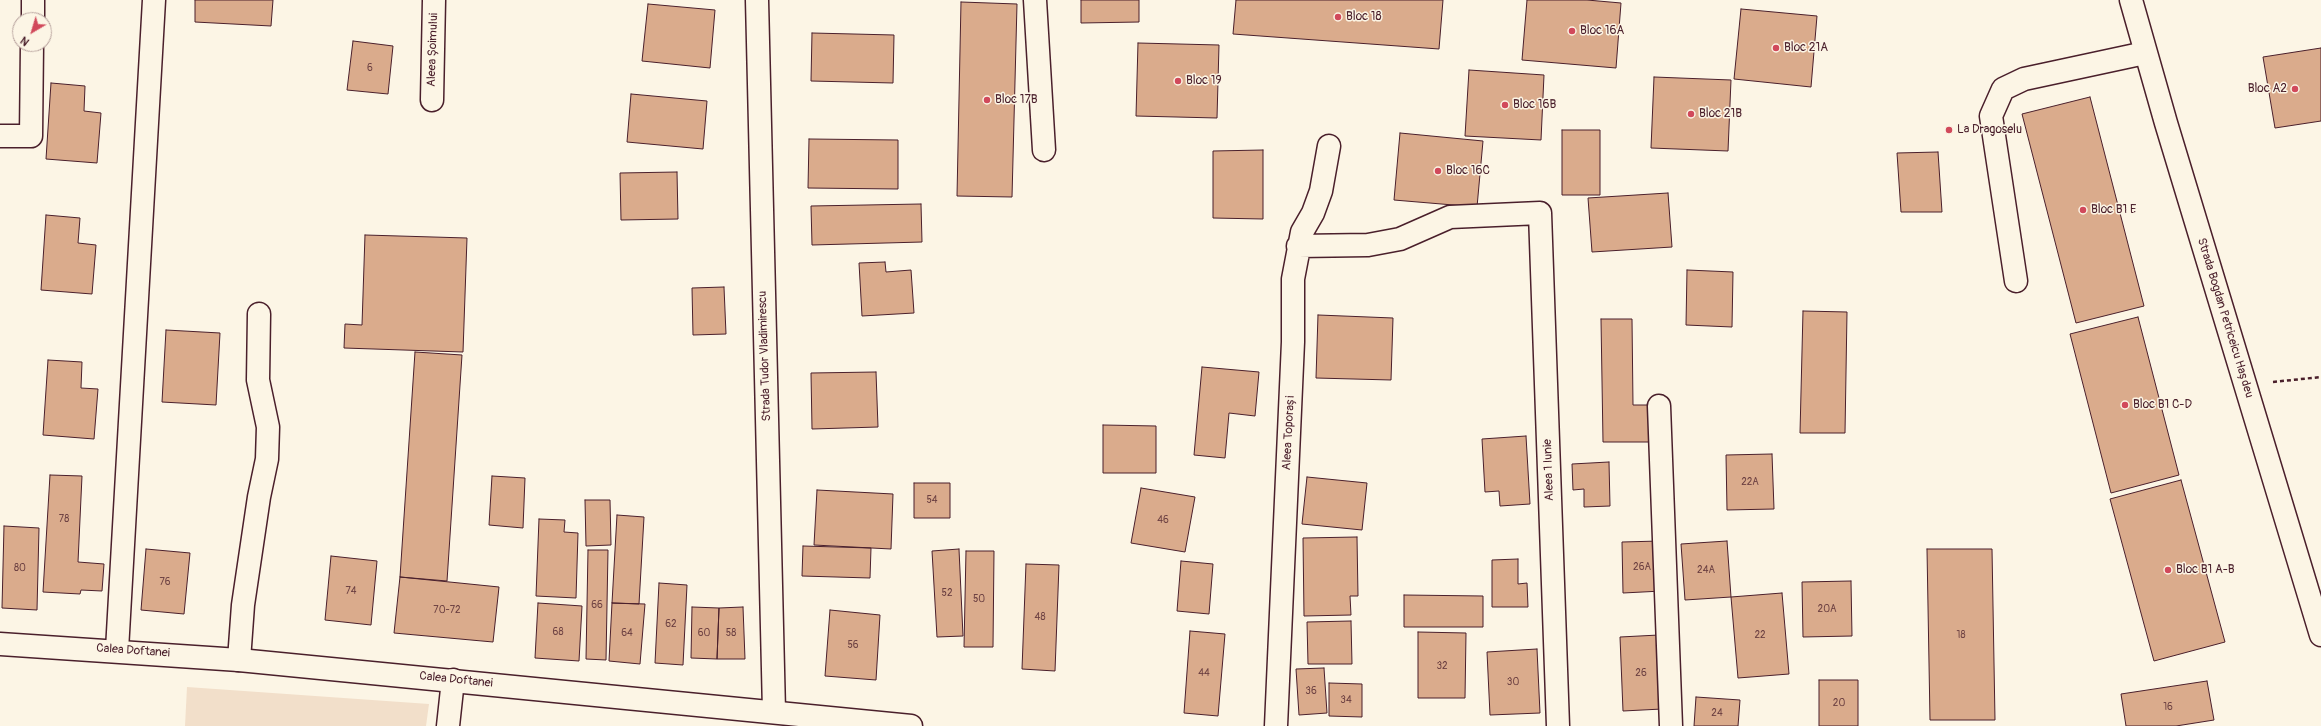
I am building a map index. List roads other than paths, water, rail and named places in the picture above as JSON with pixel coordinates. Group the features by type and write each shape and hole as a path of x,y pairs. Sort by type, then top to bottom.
{"street":[{"path":"33,0 33,12"},
{"path":"117,650 154,0"},
{"name":"Aleea Șoimului","path":"432,100 434,0"},
{"name":"Strada Tudor Vladimirescu","path":"757,0 774,711"},
{"path":"1035,0 1044,150"},
{"name":"Strada Bogdan Petriceicu Hașdeu","path":"2131,0 2145,53 2321,635"},
{"path":"0,136 31,136 32,52"},
{"path":"2016,281 1991,116 2003,90 2024,79 2145,53"},
{"name":"Aleea Toporași","path":"1276,726 1293,342 1293,279 1298,246 1302,232 1313,213 1321,191 1329,146"},
{"name":"Aleea 1 Iunie","path":"1298,246 1368,245 1400,239 1424,227 1450,217 1540,214 1558,726"},
{"path":"239,660 243,606 258,497 267,459 268,427 258,380 259,314"},
{"path":"1659,406 1671,726"},
{"name":"Calea Doftanei","path":"0,644 117,650 239,660 774,711 911,726"},
{"path":"448,726 453,680"}],"place":[{"name":"Bloc 18","path":"1338,17"},
{"name":"Bloc 16A","path":"1572,31"},
{"name":"Bloc 21A","path":"1776,48"},
{"name":"Bloc 19","path":"1178,81"},
{"name":"Bloc A2","path":"2295,89"},
{"name":"Bloc 17B","path":"987,100"},
{"name":"Bloc 16B","path":"1505,105"},
{"name":"Bloc 21B","path":"1691,114"},
{"name":"La Dragoselu","path":"1949,130"},
{"name":"Bloc 16C","path":"1438,171"},
{"name":"Bloc B1 E","path":"2083,210"},
{"name":"Bloc B1 C-D","path":"2125,405"},
{"name":"Bloc B1 A-B","path":"2168,570"}]}
